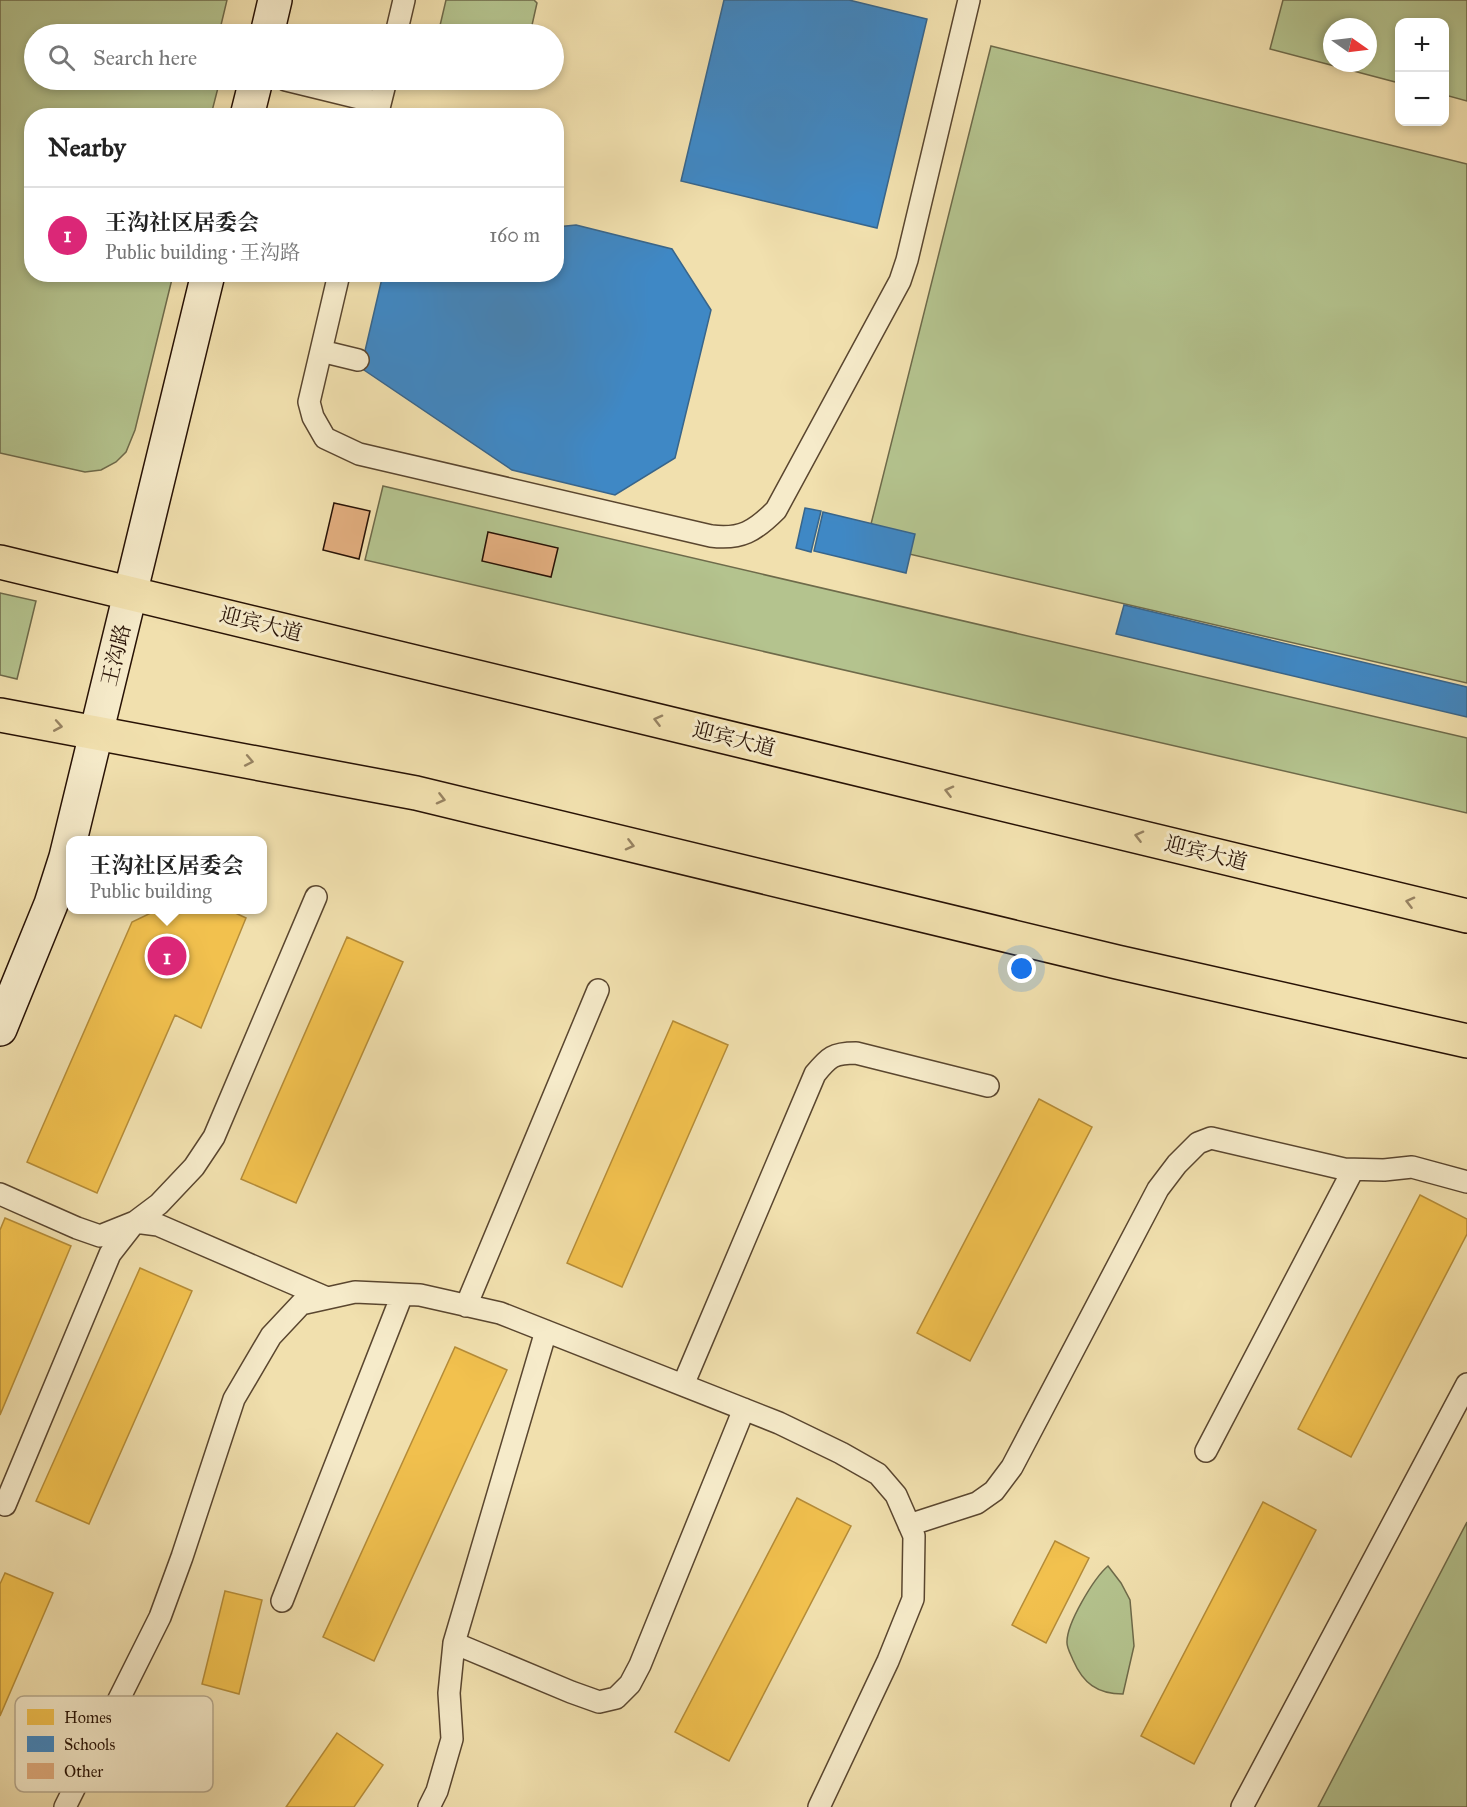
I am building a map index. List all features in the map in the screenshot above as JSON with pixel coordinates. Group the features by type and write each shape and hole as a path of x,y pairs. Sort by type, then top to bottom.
{"highway":[{"name":"迎宾大道","path":"0,562 1467,916"},
{"path":"0,715 416,793 1117,962 1467,1041"}],"street":[{"path":"269,24 275,0"},
{"path":"249,108 254,90"},
{"name":"王沟路","path":"71,836 206,282"},
{"name":"王沟路","path":"0,1029 51,904 66,854"}],"lane":[{"path":"398,24 404,0"},
{"path":"337,282 309,402 313,417 325,438 359,454 711,536 725,538 741,535 759,527 776,510 900,281 908,260 969,0"},
{"path":"318,90 375,108"},
{"path":"378,108 383,90"},
{"path":"321,351 358,360"},
{"path":"0,1194 100,1236 135,1222 159,1204 195,1167 214,1137 316,897"},
{"path":"466,1306 598,990"},
{"path":"683,1385 815,1074 825,1061 839,1053 856,1053 988,1086"},
{"path":"909,1525 977,1503 994,1491 1012,1467 1158,1189 1177,1164 1198,1143 1211,1138 1353,1170 1412,1167 1467,1182"},
{"path":"1206,1451 1353,1170"},
{"path":"135,1222 158,1225 327,1298"},
{"path":"5,1504 110,1254 135,1222"},
{"path":"120,1696 160,1617 234,1399 271,1336 301,1304 355,1292 420,1295 500,1313 779,1423 878,1474 896,1495 914,1536 913,1599 888,1661 819,1807"},
{"path":"282,1601 402,1295"},
{"path":"429,1807 437,1791 452,1739 450,1693 453,1643 546,1331"},
{"path":"1242,1807 1467,1384"},
{"path":"453,1643 599,1702 616,1698 630,1684 640,1665 744,1409"},
{"path":"65,1807 72,1792"}],"green space":[{"path":"0,0 227,0 221,24 24,24 24,90 217,90 213,108 24,108 24,282 171,282 135,430 126,452 116,462 101,470 85,472 0,453"},
{"path":"446,0 534,0 537,3 532,24 440,24"},
{"path":"1283,0 1467,0 1467,101 1449,96 1449,18 1395,18 1395,82 1357,72 1377,72 1377,18 1323,18 1323,63 1270,49"},
{"path":"991,46 1467,164 1467,683 866,544"},
{"path":"383,486 1467,738 1467,813 365,560"},
{"path":"0,593 36,601 17,679 0,675"},
{"path":"1467,1522 1467,1807 1318,1807"},
{"path":"1108,1566 1130,1600 1134,1646 1123,1694 1106,1692 1086,1681 1077,1668 1067,1645 1076,1613"}],"building: Homes":[{"path":"149,914 238,914 246,918 201,1028 175,1015 97,1193 27,1162 132,922"},
{"path":"347,937 403,962 296,1203 241,1179"},
{"path":"673,1021 728,1045 622,1287 567,1263"},
{"path":"1039,1099 1092,1127 970,1361 917,1333"},
{"path":"1420,1195 1467,1219 1467,1234 1351,1457 1298,1429"},
{"path":"5,1218 71,1246 0,1415 0,1230"},
{"path":"140,1268 192,1291 89,1524 36,1501"},
{"path":"455,1347 507,1370 374,1661 323,1637"},
{"path":"797,1498 851,1526 729,1761 675,1732"},
{"path":"1263,1502 1316,1530 1194,1764 1141,1736"},
{"path":"1055,1541 1089,1558 1046,1643 1012,1625"},
{"path":"5,1573 53,1593 0,1716 0,1584"},
{"path":"225,1591 262,1600 239,1694 202,1684"},
{"path":"337,1733 383,1765 354,1807 286,1807"}],"building: Schools":[{"path":"724,0 849,0 927,19 877,228 681,181"},
{"path":"576,225 672,249 711,310 675,458 615,495 512,470 361,368 381,282 564,282 564,226"},
{"path":"805,508 821,511 811,552 796,548"},
{"path":"823,512 915,534 906,573 814,551"},
{"path":"1124,605 1467,687 1467,717 1116,634"}],"building: Other":[{"path":"334,503 370,511 359,559 323,550"},
{"path":"488,532 558,548 551,577 482,561"}],"place":[{"name":"王沟社区居委会","path":"167,956"}]}
